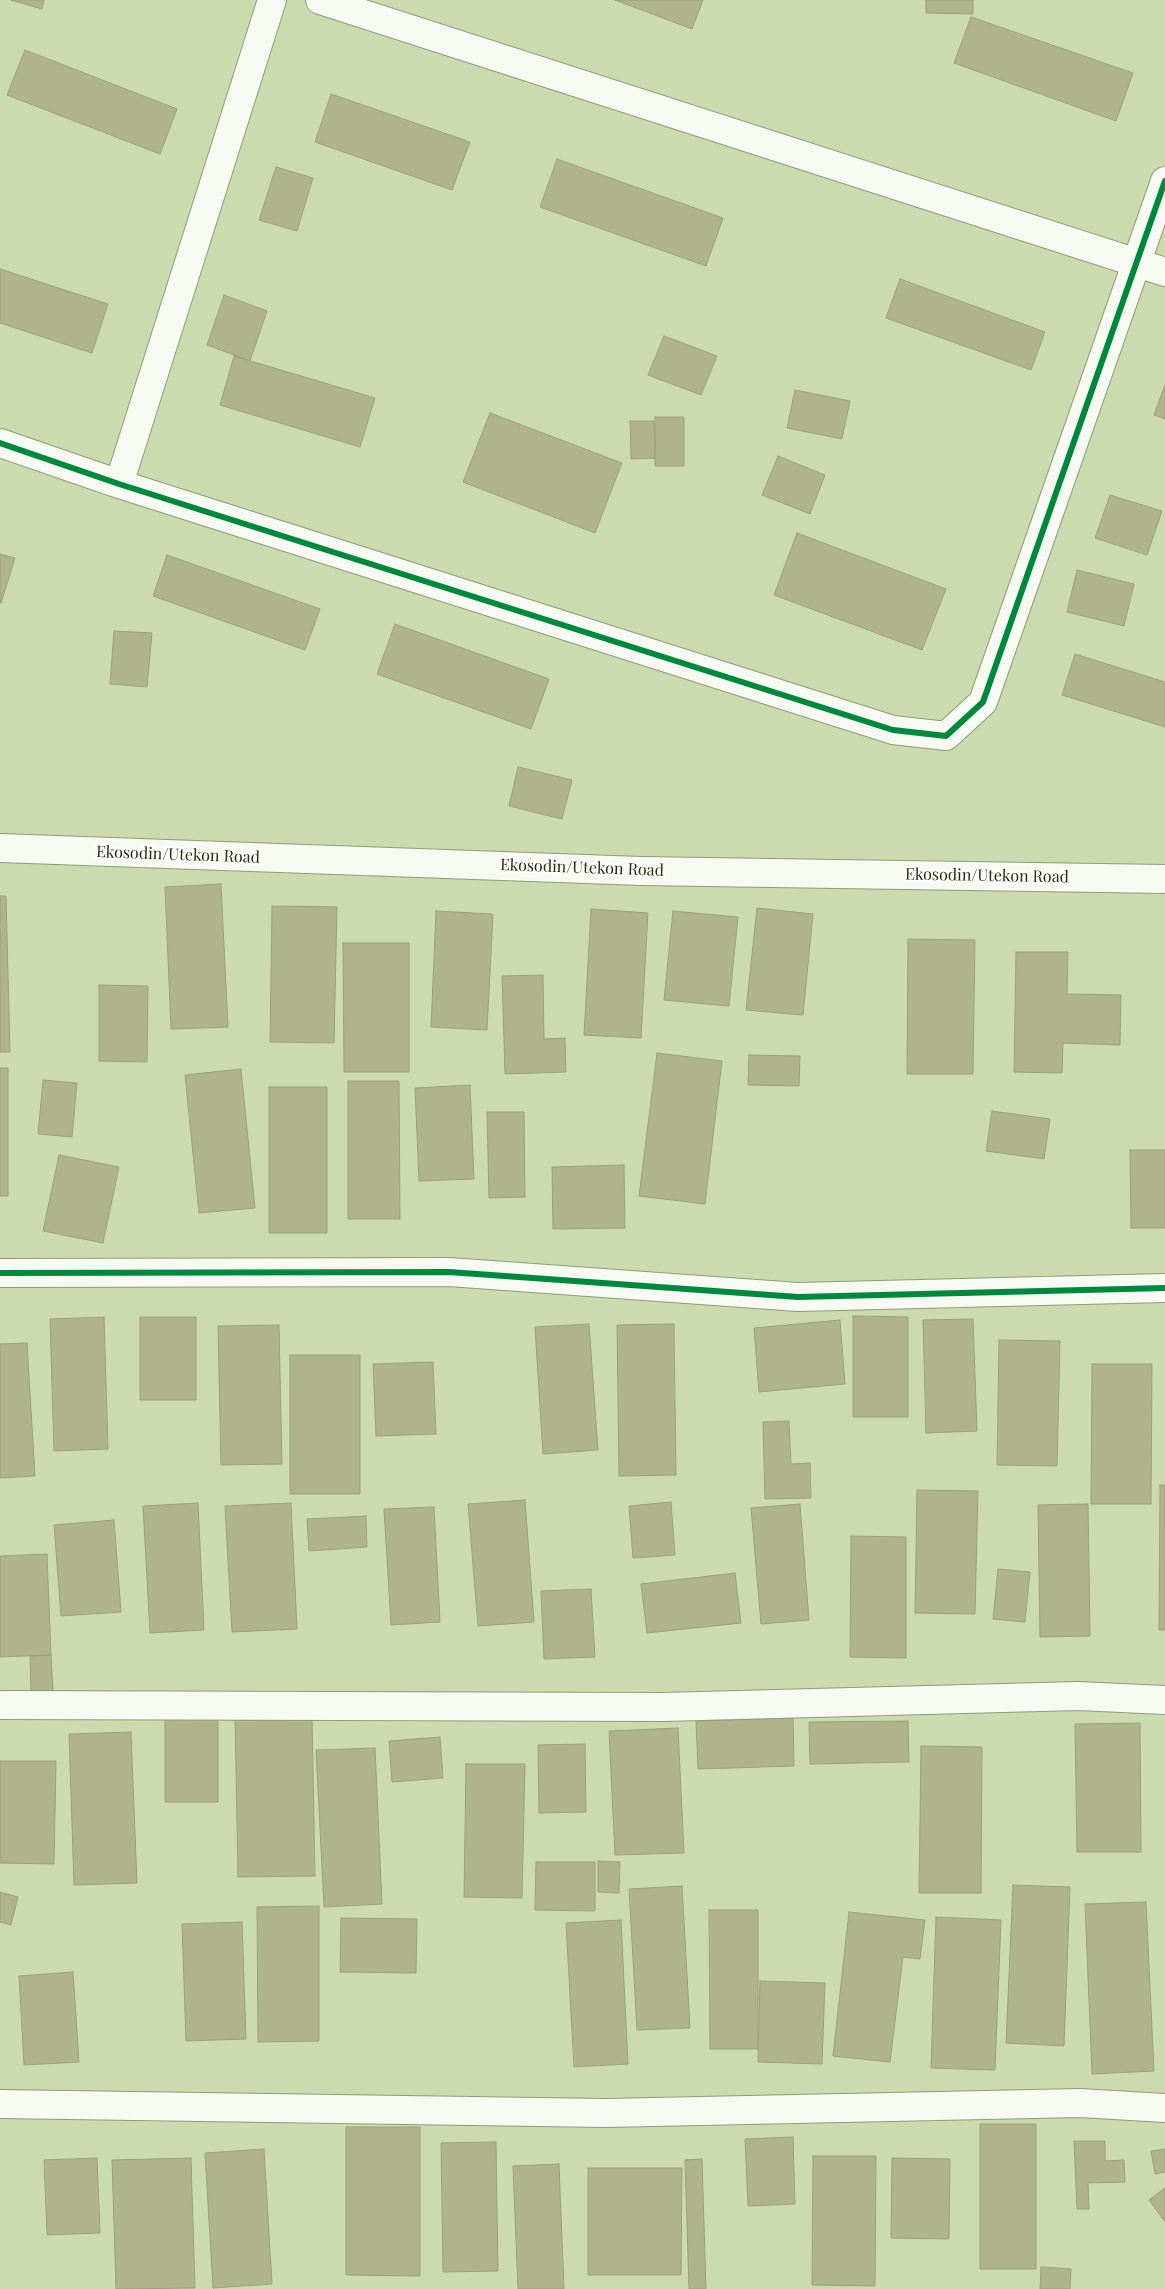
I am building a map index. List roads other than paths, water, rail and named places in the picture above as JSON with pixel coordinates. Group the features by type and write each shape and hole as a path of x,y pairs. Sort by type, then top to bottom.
{"street":[{"path":"119,484 272,0"},
{"path":"320,0 1165,272"},
{"path":"0,443 119,484 893,730 946,736 983,702 1165,181"},
{"name":"Ekosodin/Utekon Road","path":"0,848 641,871 1165,879"},
{"path":"0,1273 449,1272 798,1297 1165,1288"},
{"path":"0,1706 663,1707 1078,1696 1165,1700"},
{"path":"0,2104 606,2113 1080,2103 1165,2108"}]}
